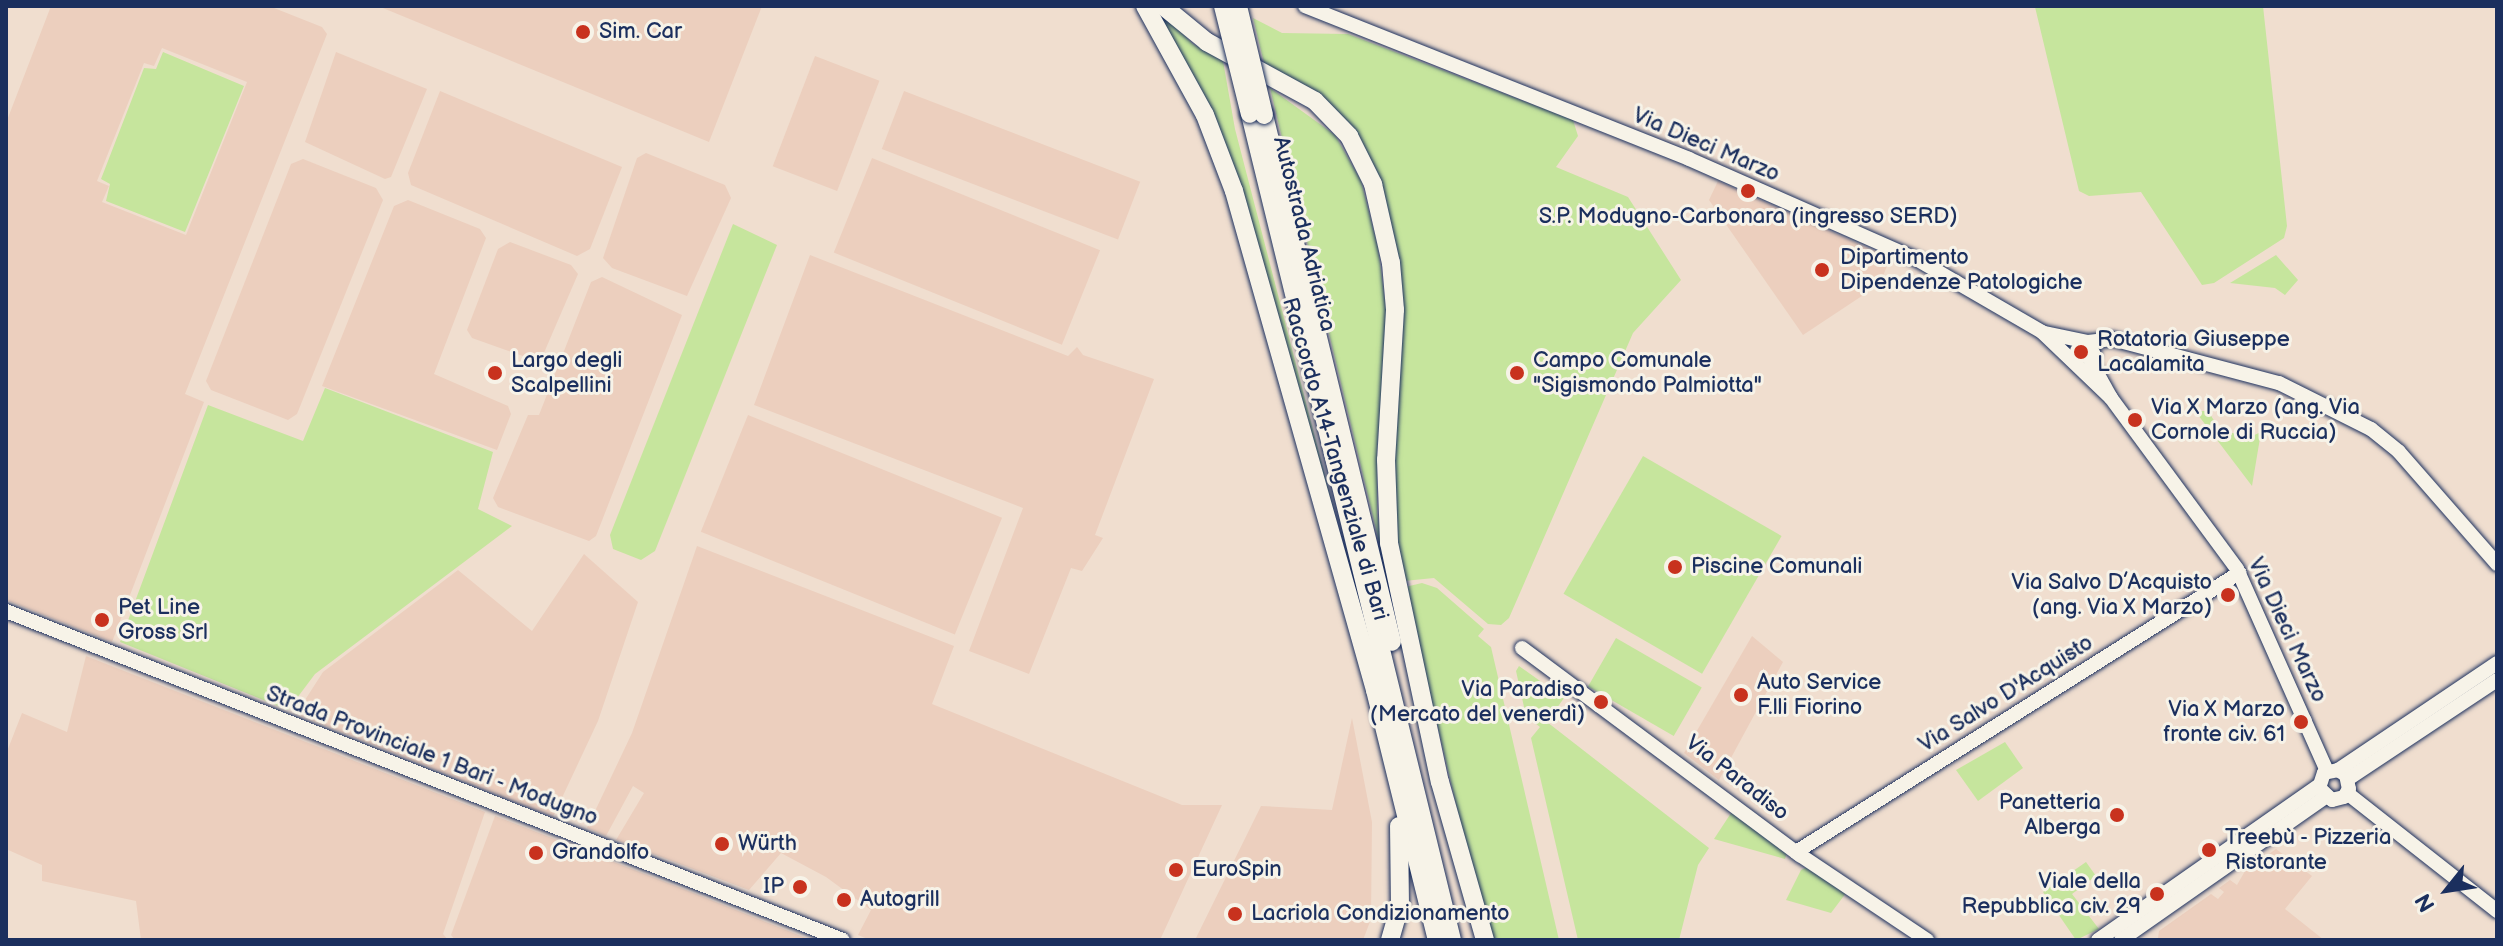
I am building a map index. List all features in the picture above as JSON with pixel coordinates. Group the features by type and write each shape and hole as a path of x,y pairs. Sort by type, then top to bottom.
{"highway":[{"name":"Raccordo A14-Tangenziale di Bari","path":"1145,6 1225,162 1375,690 1437,940"},
{"path":"1163,6 1194,34 1325,109 1349,136 1373,184 1391,263 1395,310 1386,460 1389,543 1440,782 1478,940"},
{"name":"Autostrada Adriatica","path":"1223,6 1257,115 1464,940"},
{"name":"Autostrada Adriatica","path":"1238,6 1257,115 1452,940"},
{"path":"1375,690 1401,842 1400,906 1390,940"},
{"path":"1440,782 1485,940"}],"street":[{"name":"Via Dieci Marzo","path":"1305,6 1689,159 1879,242 1972,288 2042,332 2111,398"},
{"path":"2042,332 2088,350"},
{"path":"2073,362 2088,350 2120,342 2279,383 2371,429 2399,452 2497,564"},
{"path":"2073,362 2071,346 2088,350"},
{"name":"Via Dieci Marzo","path":"2088,350 2111,398 2241,577 2334,783 2497,911"},
{"name":"Via Salvo D'Acquisto","path":"1800,855 2241,577"},
{"name":"Strada Provinciale 1 Bari - Modugno","path":"6,611 843,940"},
{"name":"Via Paradiso","path":"1522,648 1800,855 1927,940"},
{"path":"2121,940 2497,663"},
{"path":"2098,940 2334,783 2497,680"}],"shaded area":[{"path":"51,6 269,6 322,27 327,34 185,394 204,402 112,642 6,600 6,123","holes":["162,48 247,82 186,235 102,202 109,186 97,181 144,63 154,66"]},
{"path":"378,6 762,6 709,142"},
{"path":"336,52 427,89 391,177 385,179 305,142"},
{"path":"815,56 879,81 837,191 773,166"},
{"path":"440,91 622,167 590,249 577,256 411,185 408,173"},
{"path":"904,91 1140,182 1118,240 882,149"},
{"path":"646,153 725,185 731,198 687,296 612,268 603,258 637,158"},
{"path":"872,158 1100,250 1062,345 834,253"},
{"path":"303,159 376,188 383,200 297,414 288,420 211,390 206,381 291,164"},
{"name":"Dipartimento Dipendenze Patologiche","path":"1718,181 1890,258 1880,284 1803,335 1709,200"},
{"path":"408,200 480,229 486,238 434,374 508,406 511,414 497,450 322,386 394,206"},
{"path":"510,242 571,265 578,274 540,362 472,338 467,330 498,249"},
{"path":"810,255 1068,356 1077,347 1083,355 1154,379 1095,535 1103,538 1082,571 1071,568 1029,674 969,651 1023,508 754,405"},
{"path":"602,277 682,315 596,536 589,541 498,507 493,498 528,415 539,415 591,282"},
{"path":"748,415 1002,518 955,634 701,532"},
{"path":"697,546 954,646 932,704 1182,805 1222,805 1160,940 870,940 858,935 871,910 826,877 781,853 749,890 616,840 644,793 633,786 606,836 587,828 632,733"},
{"path":"584,554 638,602 598,721 553,817 296,714 323,672 458,570 532,631"},
{"name":"Auto Service F.lli Fiorino","path":"1752,636 1783,662 1719,780 1684,753"},
{"path":"86,656 485,812 443,934 448,940 141,940 136,901 42,881 42,865 6,849 6,754 22,713 67,732"},
{"path":"1352,718 1372,822 1371,919 1363,940 1195,940 1261,806 1332,810"},
{"name":"Grandolfo","path":"495,816 811,940 455,940 451,935"},
{"path":"2276,849 2312,876 2285,909 2324,940 2158,938 2159,931 2211,894 2218,899 2224,892 2219,888 2230,880 2237,885 2245,871"}],"green space":[{"path":"1154,6 1193,44 1223,61 1235,129 1366,634 1240,192"},
{"path":"2263,6 2287,226 2284,238 2214,283 2202,285 2141,192 2089,196 2079,191 2035,7"},
{"path":"1253,18 1282,33 1348,34 1573,120 1578,136 1556,167 1628,197 1681,280 1633,333 1509,618 1501,625 1488,624 1434,578 1404,581 1391,495 1399,362 1379,190 1303,85 1264,63"},
{"path":"163,52 244,86 185,232 106,201 110,184 101,179 144,68 156,69"},
{"path":"1270,88 1335,135 1361,181 1378,248 1388,324 1377,450 1377,513 1389,583"},
{"path":"733,224 777,245 655,551 641,560 613,549 610,535"},
{"path":"2276,255 2298,280 2285,295 2275,288 2230,283"},
{"path":"325,388 493,452 478,509 512,526 315,674 288,710 120,642 208,405 303,441"},
{"path":"2195,411 2208,411 2220,430 2250,437 2261,432 2252,486"},
{"name":"Piscine Comunali","path":"1643,456 1782,536 1702,674 1564,594"},
{"path":"1422,583 1437,588 1484,629 1478,636 1491,647 1559,940 1488,940 1405,587"},
{"path":"1616,638 1702,688 1674,736 1588,686"},
{"path":"1519,666 1564,698 1547,722 1709,848 1698,865 1679,940 1578,940 1531,738 1540,727 1526,716 1516,671"},
{"path":"2005,742 2023,768 1978,801 1956,770"},
{"path":"1733,810 1787,852 1785,859 1714,839"},
{"path":"2086,862 2096,876 2072,894 2099,929 2076,940 2043,892"},
{"path":"1807,867 1846,893 1831,913 1786,900 1801,870"}],"place":[{"name":"Sim. Car","path":"583,32"},
{"name":"S.P. Modugno-Carbonara (ingresso SERD)","path":"1748,191"},
{"name":"Dipartimento Dipendenze Patologiche","path":"1822,270"},
{"name":"Rotatoria Giuseppe Lacalamita","path":"2081,352"},
{"name":"Largo degli Scalpellini","path":"495,373"},
{"name":"Campo Comunale \"Sigismondo Palmiotta\"","path":"1517,373"},
{"name":"Via X Marzo (ang. Via Cornole di Ruccia)","path":"2135,420"},
{"name":"Piscine Comunali","path":"1675,567"},
{"name":"Via Salvo D’Acquisto (ang. Via X Marzo)","path":"2228,595"},
{"name":"Pet Line Gross Srl","path":"102,620"},
{"name":"Auto Service F.lli Fiorino","path":"1741,695"},
{"name":"Via Paradiso (Mercato del venerdì)","path":"1601,702"},
{"name":"Via X Marzo fronte civ. 61","path":"2301,722"},
{"name":"Panetteria Alberga","path":"2117,815"},
{"name":"Würth","path":"722,844"},
{"name":"Treebù - Pizzeria Ristorante","path":"2209,850"},
{"name":"Grandolfo","path":"536,853"},
{"name":"EuroSpin","path":"1176,870"},
{"name":"IP","path":"800,887"},
{"name":"Viale della Repubblica civ. 29","path":"2157,894"},
{"name":"Autogrill","path":"844,900"},
{"name":"Lacriola Condizionamento","path":"1235,914"}]}
